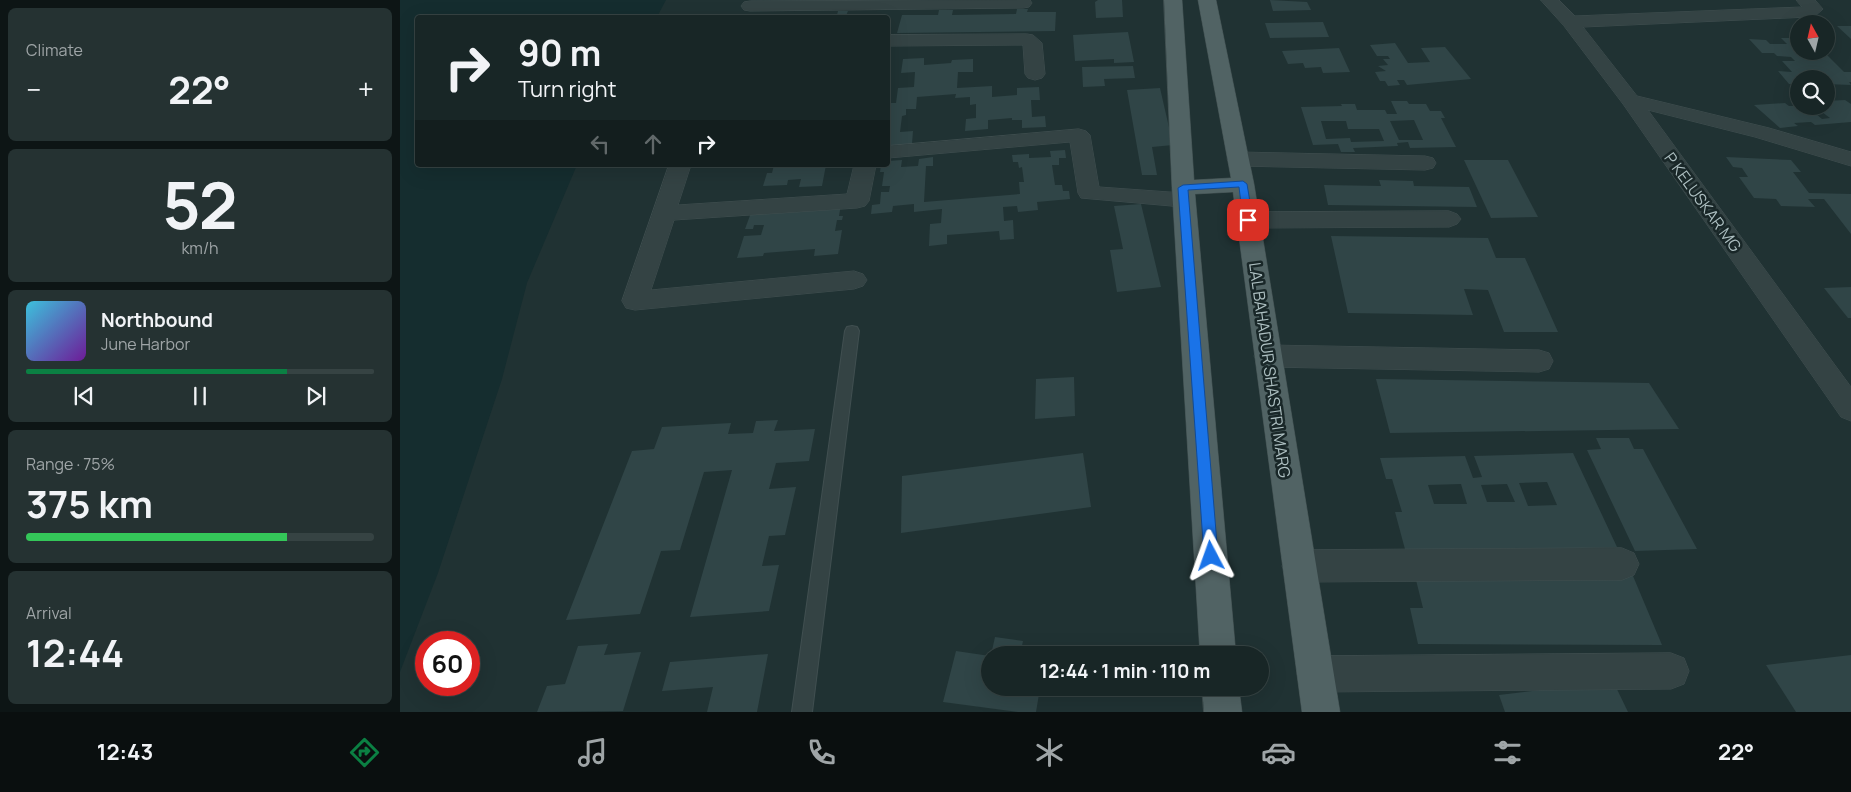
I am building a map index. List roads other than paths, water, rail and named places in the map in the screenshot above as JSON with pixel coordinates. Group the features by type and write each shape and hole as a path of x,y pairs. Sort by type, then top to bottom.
{"main road":[{"path":"1173,0 1183,194 1217,646"},
{"name":"LAL BAHADUR SHASTRI MARG","path":"1208,0 1248,220 1321,712"},
{"path":"1183,194 1240,172"},
{"path":"1222,696 1223,712"}],"street":[{"name":"P KELUSKAR MG","path":"1550,0 1570,22 1630,100 1848,400"},
{"path":"1570,22 1809,12 1814,9 1805,0"},
{"path":"749,8 1023,3"},
{"path":"890,41 1027,39 1033,44 1035,74"},
{"path":"1630,100 1762,132 1851,159"},
{"path":"890,152 1079,135 1089,192 1183,194"},
{"path":"1240,172 1425,163"},
{"path":"679,167 635,301 854,280"},
{"path":"664,214 857,201 865,167"},
{"path":"1248,220 1449,219"},
{"path":"1268,356 1539,361"},
{"path":"1300,566 1622,564"},
{"path":"1315,674 1671,671"}],"lane":[{"path":"802,712 852,331"}],"water":[{"path":"400,0 666,0 658,15 415,15 415,167 576,167 527,283 502,379 438,573 400,672"}]}
